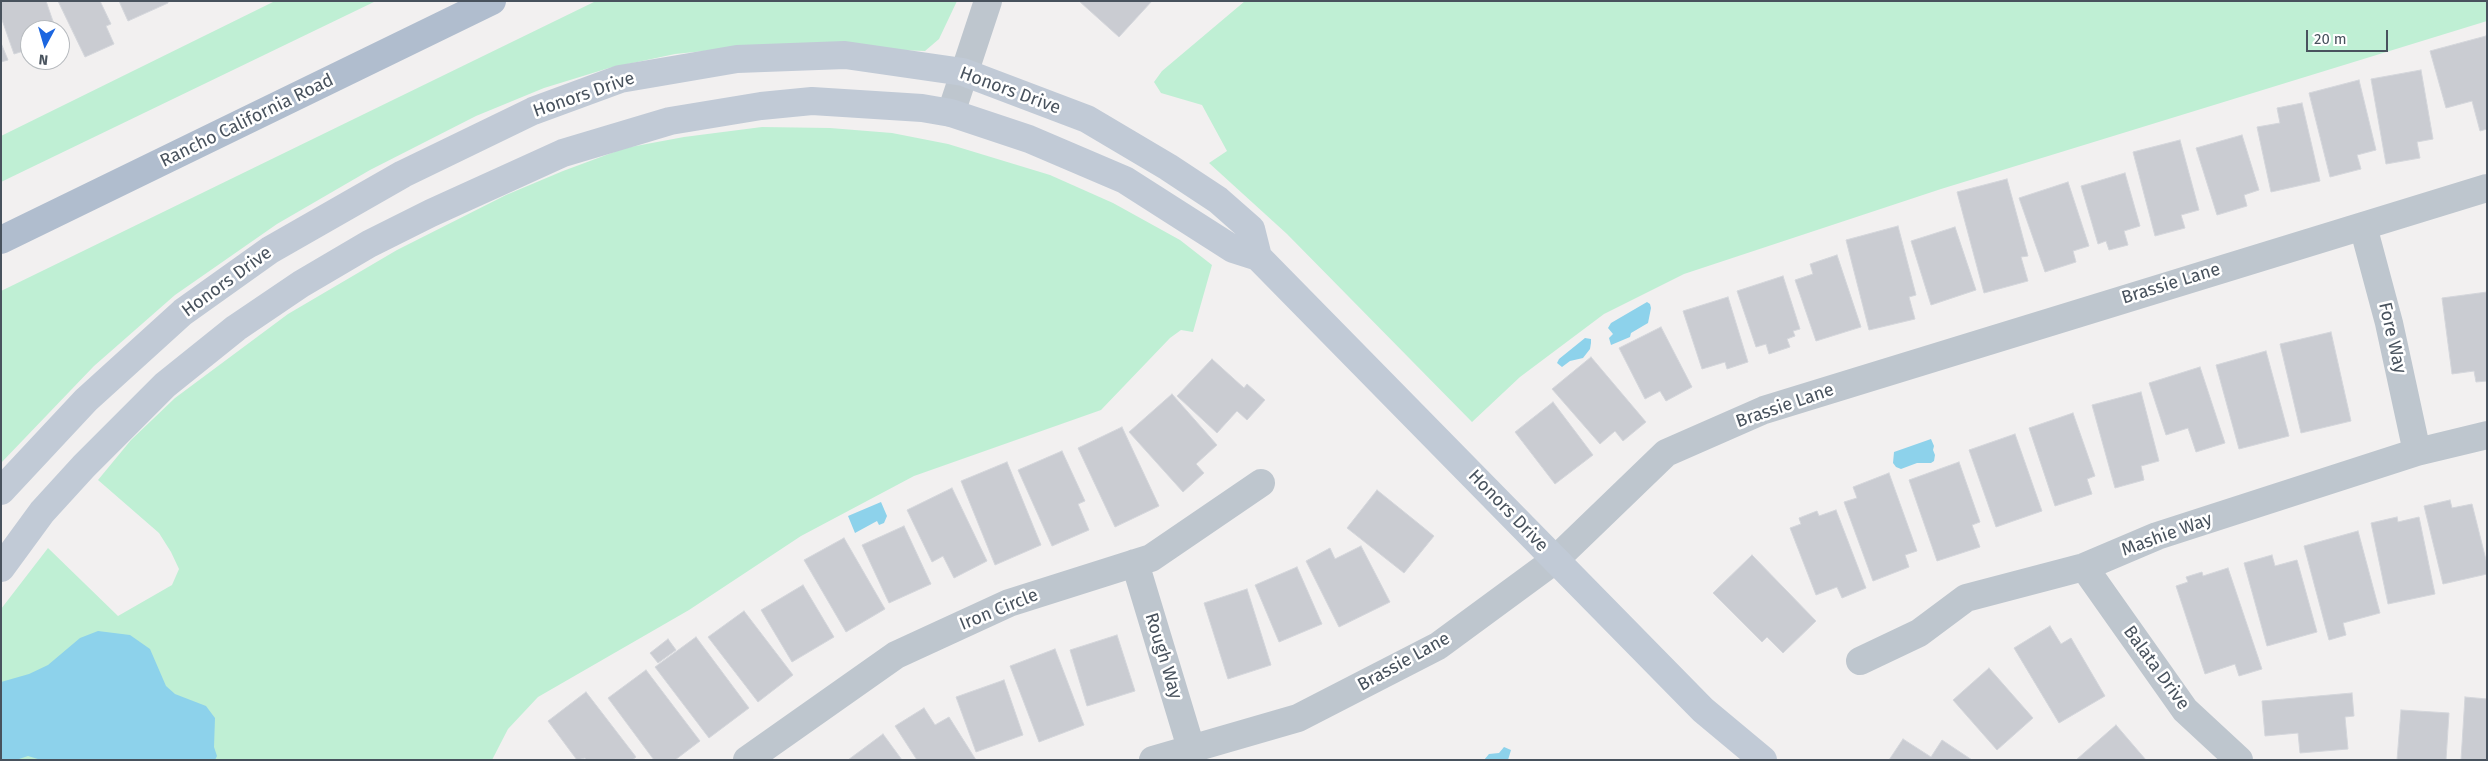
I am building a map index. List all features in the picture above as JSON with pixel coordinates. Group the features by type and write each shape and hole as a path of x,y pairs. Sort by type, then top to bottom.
{"main road":[{"name":"Rancho California Road","path":"1,240 492,1"}],"street":[{"path":"951,113 988,1"},
{"name":"Honors Drive","path":"1,492 86,400 183,312 270,250 403,174 533,111 620,79 737,59 845,55 964,72 1087,119 1168,167 1218,200 1251,228 1258,257"},
{"name":"Honors Drive","path":"1,568 48,506 84,466 165,385 236,328 301,284 370,244 431,213 563,154 679,120 752,107 812,101 880,104 951,113 1029,139 1124,180 1233,249 1258,257 1703,710 1763,760"},
{"name":"Brassie Lane","path":"1153,760 1298,718 1438,646 1555,560 1666,453 1764,410 2487,188"},
{"name":"Fore Way","path":"2363,226 2389,323 2417,452"},
{"name":"Mashie Way","path":"1860,661 1919,632 1966,598 2084,567 2157,536 2417,452 2487,435"},
{"name":"Iron Circle","path":"747,760 896,655 1009,603 1151,558 1260,483"},
{"name":"Rough Way","path":"1135,563 1191,748"},
{"name":"Balata Drive","path":"2084,567 2185,710 2239,760"}],"green space":[{"path":"275,1 376,1 1,182 1,136"},
{"path":"596,1 957,1 939,39 925,51 763,45 675,54 609,68 544,88 476,116 370,170 277,224 175,295 94,366 1,463 1,291"},
{"path":"1245,1 2487,1 2487,21 1941,189 1684,274 1604,314 1520,377 1472,422 1287,234 1209,163 1227,151 1202,105 1161,93 1154,82 1162,71"},
{"path":"762,127 830,128 892,133 948,144 1050,175 1113,203 1180,240 1212,265 1193,332 1181,330 1170,338 1101,410 914,476 801,536 689,610 538,697 508,729 492,760 1,760 1,609 48,548 118,616 172,585 179,569 159,533 98,480 131,440 175,398 288,314 397,250 506,195 625,148 684,137"}],"water":[{"path":"1647,302 1651,308 1648,323 1631,333 1630,337 1611,345 1609,338 1613,334 1608,328 1611,323"},
{"path":"1585,338 1591,339 1591,343 1590,349 1583,358 1570,361 1562,367 1557,363 1559,359"},
{"path":"1931,439 1935,455 1934,461 1931,463 1917,463 1901,469 1893,463 1894,452"},
{"path":"881,502 887,516 884,523 879,525 877,521 855,533 848,516"},
{"path":"98,631 130,635 150,649 166,686 175,694 206,706 215,718 214,747 217,756 215,760 41,760 28,756 16,760 1,760 1,682 29,674 48,665 80,638"},
{"path":"1504,747 1511,750 1508,760 1484,760 1489,754 1499,753"}],"building":[{"path":"1,1 46,1 53,20 20,20 20,52 14,54 1,17"},
{"path":"58,1 100,1 111,24 106,26 114,44 85,57 70,26 70,20 67,20"},
{"path":"119,1 168,1 168,3 128,21"},
{"path":"1079,1 1152,1 1119,37"},
{"path":"2486,36 2487,129 2480,131 2472,101 2446,108 2430,51"},
{"path":"1,43 8,60 1,62"},
{"path":"2421,70 2433,139 2417,142 2420,158 2386,164 2371,79"},
{"path":"2359,80 2376,150 2357,155 2361,169 2330,177 2309,93"},
{"path":"2302,103 2320,181 2271,192 2257,127 2280,123 2277,108"},
{"path":"2242,135 2259,190 2244,195 2247,206 2217,215 2196,148"},
{"path":"2180,140 2199,210 2181,215 2185,228 2155,236 2133,152"},
{"path":"2125,173 2140,226 2124,231 2128,245 2109,250 2106,241 2098,244 2081,186"},
{"path":"2007,179 2028,256 2021,257 2028,281 1984,293 1957,192"},
{"path":"2068,182 2089,246 2073,251 2076,262 2045,272 2019,198"},
{"path":"1898,226 1916,295 1909,297 1915,319 1869,330 1846,240"},
{"path":"1955,227 1976,290 1931,305 1911,241"},
{"path":"1837,255 1861,327 1816,341 1795,280 1813,274 1810,264"},
{"path":"1783,276 1800,329 1793,331 1795,336 1787,339 1790,347 1769,354 1766,344 1756,347 1737,291"},
{"path":"2487,292 2487,381 2476,382 2474,371 2452,374 2442,298"},
{"path":"1728,297 1748,362 1727,369 1725,362 1702,369 1683,311"},
{"path":"1661,327 1692,387 1666,401 1660,391 1645,399 1619,348"},
{"path":"2331,332 2351,421 2301,433 2280,344"},
{"path":"2266,351 2289,436 2239,449 2216,365"},
{"path":"1591,357 1646,422 1623,441 1615,431 1600,444 1552,389"},
{"path":"1212,359 1244,388 1247,384 1265,400 1247,420 1237,411 1217,433 1177,396"},
{"path":"2200,367 2225,443 2196,452 2188,428 2166,435 2149,383"},
{"path":"2141,392 2159,461 2141,466 2144,480 2115,488 2092,405"},
{"path":"1172,394 1217,445 1196,464 1204,473 1183,492 1129,432"},
{"path":"1553,402 1593,455 1555,484 1515,432"},
{"path":"2073,413 2095,476 2087,479 2092,494 2055,506 2029,428"},
{"path":"1122,427 1159,506 1115,527 1078,448"},
{"path":"2015,434 2042,511 1996,527 1969,450"},
{"path":"1062,451 1085,501 1078,504 1089,530 1052,546 1018,470"},
{"path":"1007,462 1041,545 995,565 961,481"},
{"path":"1959,462 1980,522 1972,525 1980,547 1937,561 1909,480"},
{"path":"1889,473 1917,551 1905,555 1909,567 1873,581 1844,502 1857,498 1853,487"},
{"path":"952,488 987,561 954,578 943,556 932,562 907,510"},
{"path":"1377,490 1434,536 1404,573 1347,528"},
{"path":"2450,500 2452,508 2472,504 2487,564 2487,574 2443,584 2424,506"},
{"path":"1836,510 1866,588 1842,598 1837,587 1816,595 1790,528 1801,524 1799,518 1817,511 1819,516"},
{"path":"2397,517 2398,522 2419,517 2435,594 2388,604 2371,523"},
{"path":"904,526 931,584 889,603 862,545"},
{"path":"2358,531 2380,613 2343,623 2346,635 2329,640 2304,546"},
{"path":"844,538 885,609 846,632 804,560"},
{"path":"1361,546 1390,602 1339,627 1306,561 1330,548 1335,559"},
{"path":"1752,555 1816,621 1783,653 1767,637 1762,642 1713,593"},
{"path":"2272,555 2275,566 2297,560 2317,632 2267,646 2244,563"},
{"path":"1297,567 1322,624 1279,642 1255,585"},
{"path":"2228,568 2262,669 2239,676 2235,664 2205,674 2176,586 2188,582 2186,577 2202,572 2203,576"},
{"path":"803,585 834,637 792,662 761,610"},
{"path":"1247,589 1271,665 1228,679 1204,603"},
{"path":"744,611 793,675 758,702 708,637"},
{"path":"2050,626 2061,644 2071,638 2105,696 2059,723 2014,648"},
{"path":"1117,635 1135,691 1087,706 1070,650"},
{"path":"696,637 749,708 709,738 655,667"},
{"path":"668,639 676,650 658,663 650,653"},
{"path":"1055,649 1084,725 1039,742 1010,666"},
{"path":"1989,668 2033,718 1997,750 1953,700"},
{"path":"646,670 700,741 675,760 654,760 608,698"},
{"path":"1004,680 1023,735 976,752 956,697"},
{"path":"586,692 636,757 632,760 587,760 585,758 577,760 548,721"},
{"path":"2352,693 2354,716 2345,717 2348,749 2300,753 2298,733 2265,736 2262,701"},
{"path":"2465,697 2487,699 2487,760 2461,760"},
{"path":"924,708 935,725 949,717 976,760 917,760 895,726"},
{"path":"2401,710 2449,713 2446,760 2397,760"},
{"path":"2116,725 2146,760 2076,760"},
{"path":"883,734 902,760 848,760"},
{"path":"1903,739 1931,757 1942,740 1972,760 1889,760"}]}
